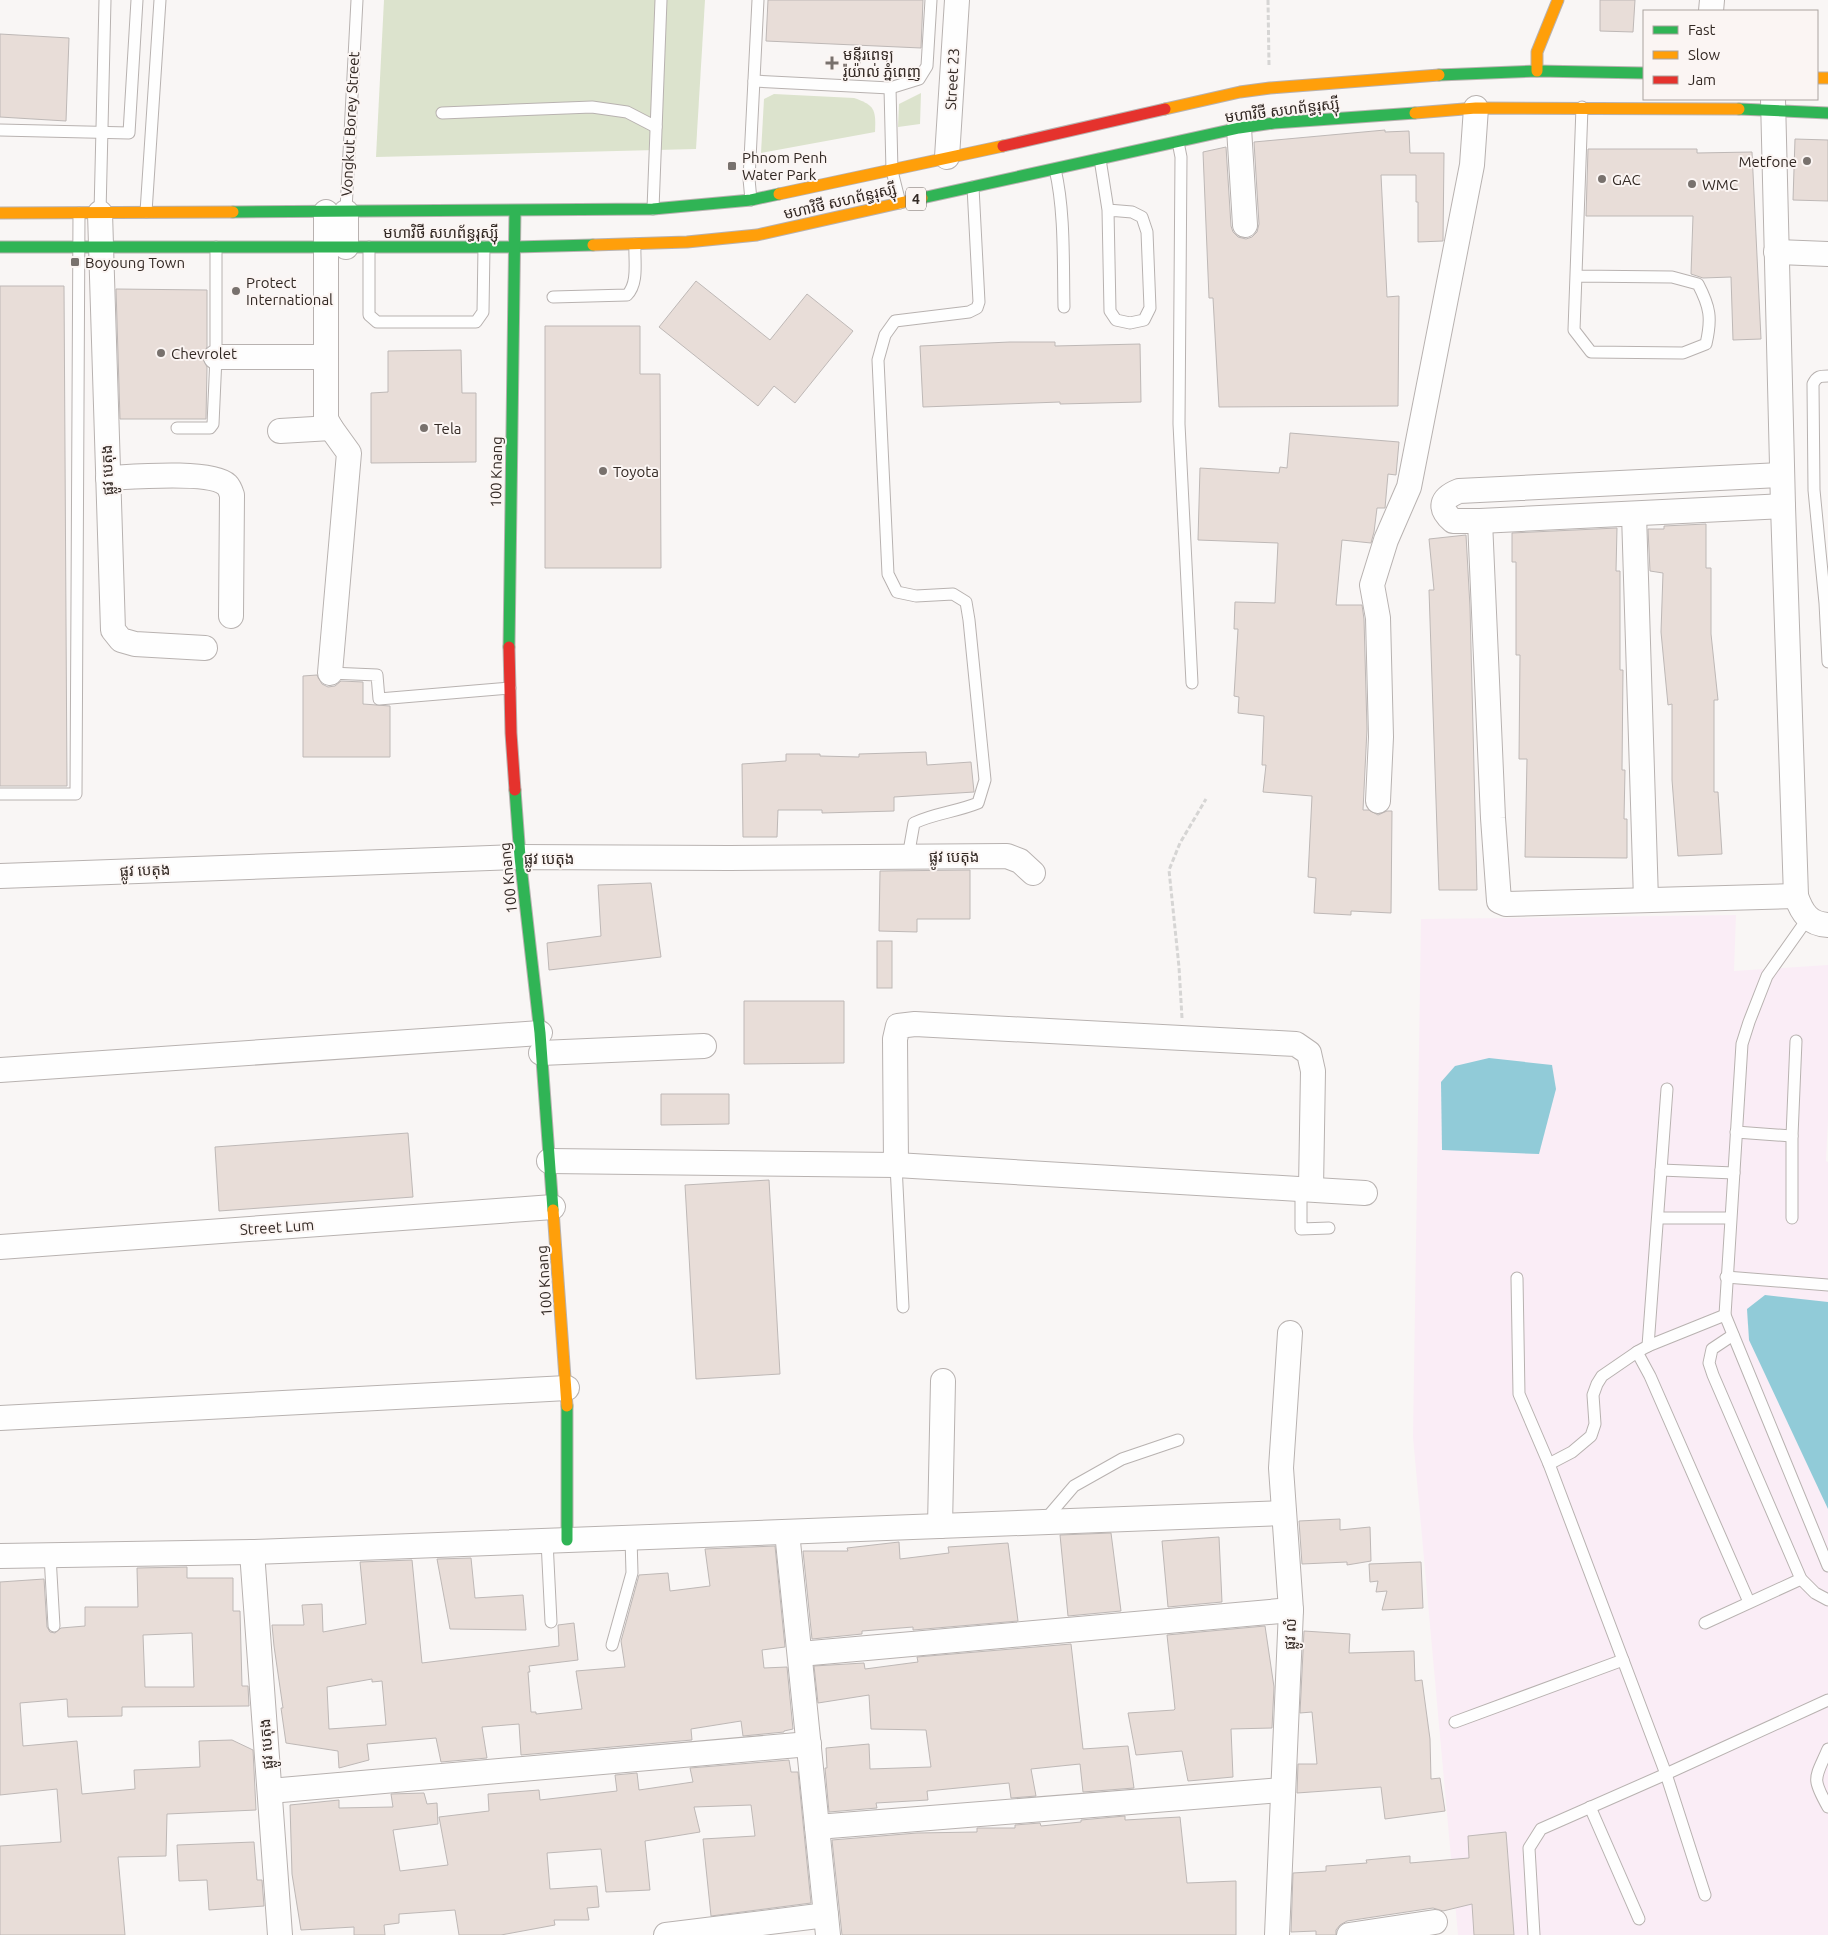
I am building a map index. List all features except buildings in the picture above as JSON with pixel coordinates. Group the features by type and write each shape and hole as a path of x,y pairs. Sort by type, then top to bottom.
{"main road":[{"path":"1537,71 1537,52 1558,0"},
{"name":"មហាវិថី សហព័ន្ធរុស្ស៊ី","path":"0,213 653,209 751,200 892,171 1240,92 1468,73 1537,71 1643,73"},
{"name":"មហាវិថី សហព័ន្ធរុស្ស៊ី","path":"0,248 515,247 687,242 757,235 1239,128 1274,123 1476,108 1773,105 1828,113"},
{"name":"100 Knang","path":"515,211 508,629 511,733 520,857 540,1043 567,1388 557,1541"}],"street":[{"name":"Street 23","path":"948,157 956,0"},
{"path":"1773,105 1782,475 1796,896 1801,909 1818,921"},
{"path":"1378,801 1380,737 1378,618 1372,584 1386,540 1409,487 1472,165 1476,108"},
{"path":"1239,128 1245,225"},
{"name":"Vongkut Borey Street","path":"336,212 336,247"},
{"name":"ផ្លូវ បេតុង","path":"90,213 90,247 108,478 112,630 121,640 135,644 206,648"},
{"path":"330,673 349,453 330,428 326,419 326,356 336,247"},
{"path":"1776,252 1828,254"},
{"path":"216,357 326,356"},
{"path":"280,431 330,428"},
{"path":"1782,475 1458,491 1448,495 1443,508 1446,515 1453,521 1480,521 1783,506"},
{"path":"108,478 199,477 218,480 228,485 232,495 231,616"},
{"path":"1634,514 1646,900"},
{"path":"1480,521 1493,818 1499,901 1506,904 1796,896"},
{"name":"ផ្លូវ បេតុង","path":"0,876 520,857 1007,856 1020,861 1033,873"},
{"path":"896,1165 894,1039 898,1026 915,1024 1183,1037 1296,1044 1309,1053 1313,1071 1306,1188"},
{"path":"0,1070 540,1043 704,1046"},
{"path":"549,1161 896,1165 1365,1193"},
{"name":"Street Lum","path":"0,1247 553,1207"},
{"name":"ផ្លូវ លំ","path":"1277,1935 1291,1610 1281,1468 1290,1333"},
{"path":"940,1526 943,1381"},
{"path":"0,1418 567,1388"},
{"path":"0,1556 252,1552 1284,1513"},
{"path":"666,1935 827,1925 787,1532"},
{"name":"ផ្លូវ បេតុង","path":"252,1552 280,1935"},
{"path":"800,1654 1291,1610"},
{"path":"270,1791 809,1744"},
{"path":"818,1827 1282,1790"},
{"path":"1349,1935 1435,1922"}],"lane":[{"path":"90,213 100,132 105,0"},
{"path":"0,130 129,133 137,0"},
{"path":"146,212 160,0"},
{"name":"Vongkut Borey Street","path":"336,212 357,0"},
{"path":"653,209 661,0"},
{"path":"751,200 749,179 758,0"},
{"path":"754,81 890,88 919,79 927,66 931,0"},
{"path":"890,88 892,171 900,203"},
{"path":"442,112 592,106 627,112 656,127"},
{"path":"1576,276 1672,277 1698,284 1708,304 1710,328 1706,344 1684,353 1591,352 1574,330 1582,107"},
{"path":"1178,142 1181,157 1179,424 1192,683"},
{"path":"1100,159 1108,210 1110,311 1116,320 1130,323 1144,320 1150,308 1147,232 1142,217 1132,212 1108,210"},
{"path":"1055,169 1058,182 1062,238 1064,307"},
{"path":"908,857 914,822 929,815 960,810 978,803 985,780 970,620 966,602 953,594 916,596 897,592 888,574 878,360 885,335 896,321 970,312 977,308 979,302 978,258 973,187"},
{"path":"553,297 627,295 632,290 634,281 635,244"},
{"path":"0,794 76,794 90,247"},
{"path":"177,428 210,428 213,424 216,357 216,247"},
{"path":"369,247 369,315 377,322 476,322 483,312 484,247"},
{"path":"1828,376 1816,378 1813,384 1814,490 1826,603 1828,662"},
{"path":"330,673 377,675 379,699 510,688"},
{"path":"1818,921 1767,976 1748,1022 1742,1044 1724,1315 1828,1566"},
{"path":"1792,1218 1792,1136 1796,1042"},
{"path":"1648,1346 1667,1089"},
{"path":"1736,1132 1792,1136"},
{"path":"896,1165 903,1307"},
{"path":"1661,1170 1734,1173"},
{"path":"1306,1188 1301,1229 1330,1228"},
{"path":"1658,1218 1730,1218"},
{"path":"1726,1277 1828,1285"},
{"path":"1516,1278 1519,1394 1550,1464 1666,1774 1705,1894"},
{"path":"1550,1464 1572,1452 1591,1436 1595,1424 1593,1395 1602,1376 1648,1346 1724,1315"},
{"path":"1733,1335 1712,1349 1709,1362 1713,1375 1801,1579 1815,1593 1828,1600"},
{"path":"1637,1352 1650,1376 1749,1602"},
{"path":"1042,1522 1074,1486 1122,1460 1178,1440"},
{"path":"612,1645 632,1573 631,1538"},
{"path":"551,1622 557,1541"},
{"path":"50,1556 54,1626"},
{"path":"1705,1623 1801,1579"},
{"path":"1455,1722 1622,1660"},
{"path":"1534,1935 1529,1848 1541,1829 1828,1700"},
{"path":"1828,1749 1816,1776 1817,1787 1828,1807"},
{"path":"1590,1806 1639,1919"}],"path":[{"path":"1268,0 1270,88"},
{"path":"1183,1037 1179,967 1169,870 1180,843 1206,799"}],"shaded area":[{"path":"1736,915 1734,971 1828,965 1828,1119 1826,1161 1828,1162 1828,1935 1458,1935 1413,1437 1421,919"}],"green space":[{"path":"384,0 705,0 696,149 376,157"},
{"path":"921,93 920,124 898,127 899,104"},
{"path":"774,94 854,98 866,103 873,109 875,132 761,153 764,99"}],"water":[{"path":"1489,1058 1552,1065 1556,1089 1539,1154 1442,1150 1441,1082 1455,1066"},
{"path":"1765,1295 1828,1302 1828,1509 1749,1340 1747,1309"}],"traffic: fast":[{"path":"1439,75 1537,71 1643,73"},
{"path":"1739,109 1828,113"},
{"path":"922,198 1239,128 1274,123 1415,113"},
{"path":"233,212 653,209 751,200 779,194"},
{"path":"509,647 515,211"},
{"path":"0,247 515,247 593,245"},
{"path":"515,790 520,857 540,1033 553,1210"},
{"path":"567,1406 567,1540"}],"traffic: slow":[{"path":"1537,71 1537,52 1558,0"},
{"path":"1165,109 1240,92 1270,88 1439,75"},
{"path":"1818,78 1828,78"},
{"path":"1415,113 1476,108 1739,109"},
{"path":"779,194 1003,146"},
{"path":"593,245 687,242 757,235 922,198"},
{"path":"0,213 233,212"},
{"path":"553,1210 567,1406"}],"traffic: jam":[{"path":"1003,146 1165,109"},
{"path":"509,647 511,733 515,790"}],"place":[{"name":"មន្ទីរពេទ្យ រ៉ូយ៉ាល់ ភ្នំពេញ","path":"832,63"},
{"name":"Metfone","path":"1807,161"},
{"name":"Phnom Penh Water Park","path":"732,166"},
{"name":"GAC","path":"1602,179"},
{"name":"WMC","path":"1692,184"},
{"name":"Boyoung Town","path":"75,262"},
{"name":"Protect International","path":"236,291"},
{"name":"Chevrolet","path":"161,353"},
{"name":"Tela","path":"424,428"},
{"name":"Toyota","path":"603,471"}]}
